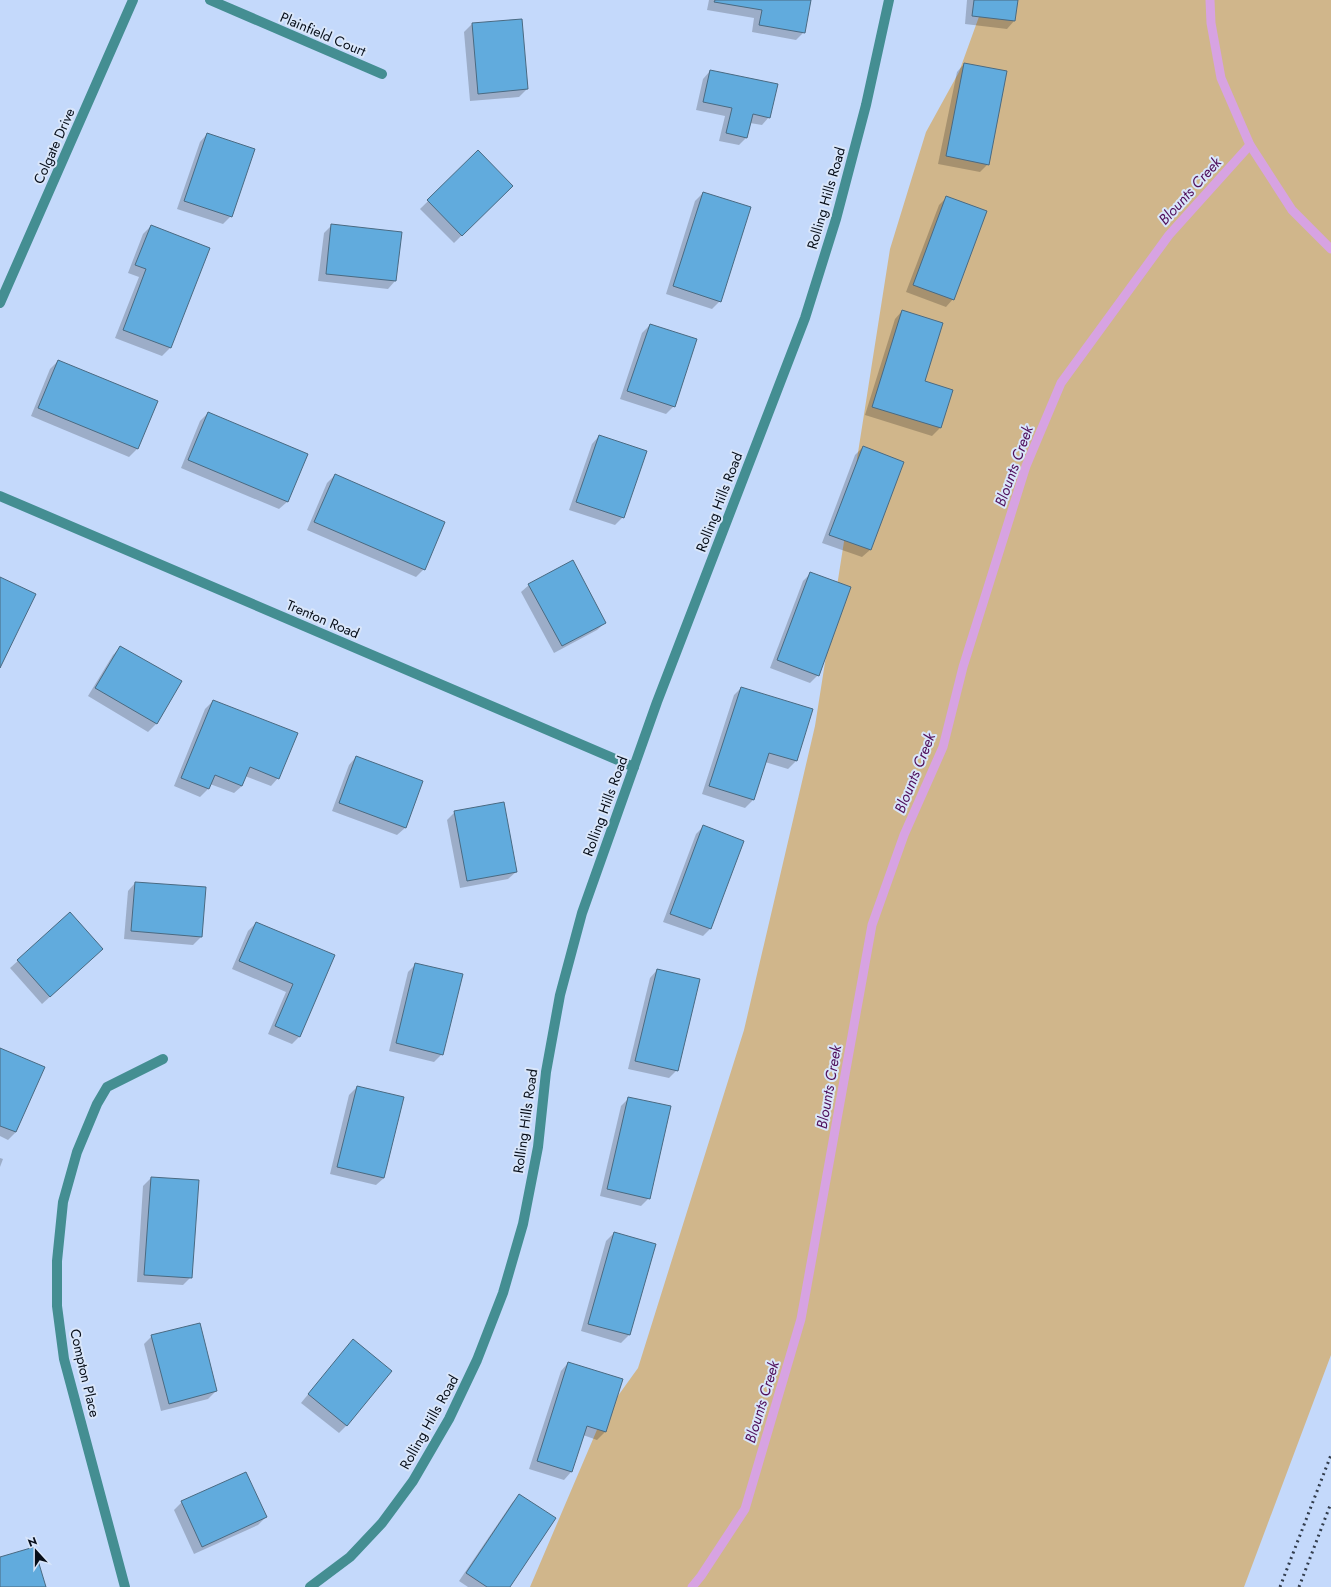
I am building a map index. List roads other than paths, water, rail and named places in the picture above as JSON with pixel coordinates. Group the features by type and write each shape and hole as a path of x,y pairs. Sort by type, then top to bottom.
{"street":[{"name":"Colgate Drive","path":"0,304 133,0"},
{"name":"Plainfield Court","path":"210,0 382,74"},
{"name":"Rolling Hills Road","path":"310,1587 350,1556 382,1523 413,1481 449,1419 478,1360 503,1294 523,1224 538,1147 546,1072 564,980 582,913 660,694 805,318 836,219 862,120 889,0"},
{"name":"Trenton Road","path":"0,496 634,767"},
{"name":"Compton Place","path":"125,1587 64,1358 57,1306 56,1261 64,1202 77,1152 97,1104 107,1087 163,1059"}],"waterway":[{"name":"Blounts Creek","path":"1210,0 1211,23 1221,78 1250,145 1292,210 1331,249"},
{"name":"Blounts Creek","path":"692,1587 701,1576 745,1509 801,1319 872,925 904,835 943,747 963,667 1026,466 1061,383 1169,235 1250,145"}],"railway":[{"path":"1280,1587 1331,1455"},
{"path":"1299,1587 1331,1503"}]}
